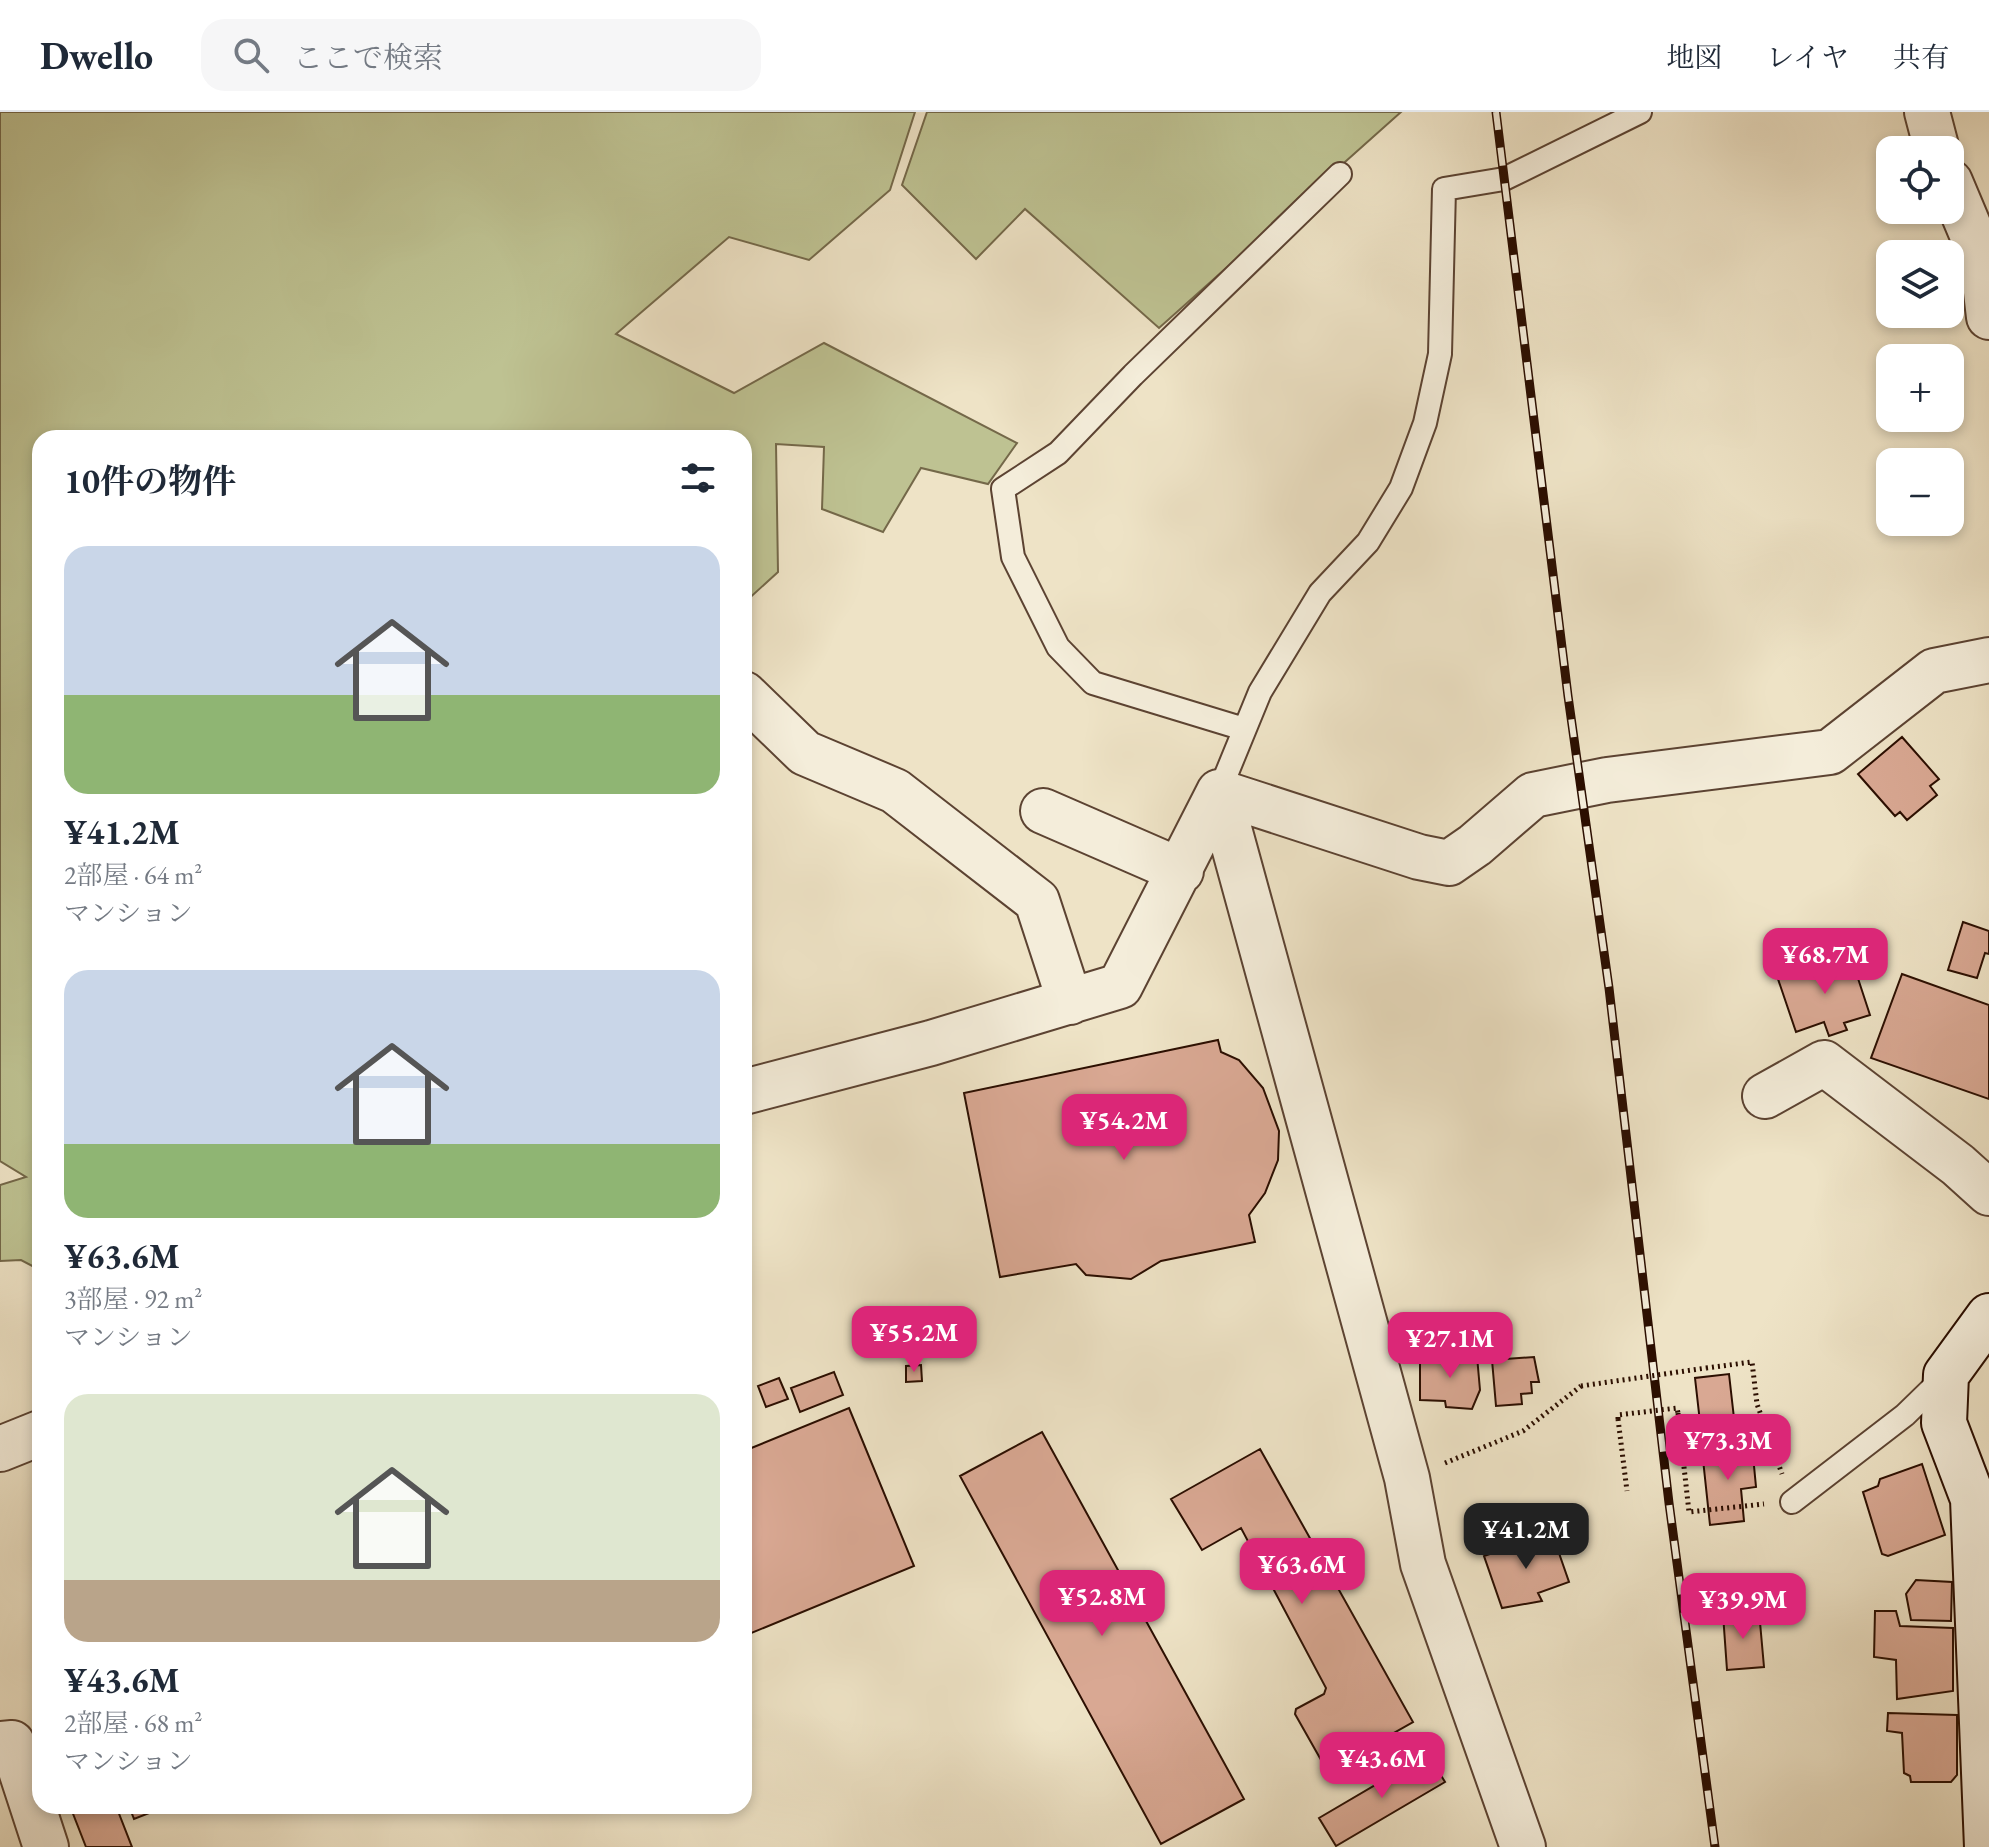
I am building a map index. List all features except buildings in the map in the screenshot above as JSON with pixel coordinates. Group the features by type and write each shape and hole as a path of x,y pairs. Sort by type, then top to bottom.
{"street":[{"path":"1927,112 1933,136"},
{"path":"1964,215 1982,258 1989,317"},
{"path":"1219,792 1419,857 1449,863 1533,795 1607,780 1830,752 1934,671 1989,660"},
{"path":"752,702 805,753 895,791 1037,901 1070,1002"},
{"path":"752,1090 931,1043 1120,986 1219,792"},
{"path":"1219,792 1407,1478 1423,1564 1523,1847"},
{"path":"1043,811 1181,871"},
{"path":"1765,1096 1824,1063 1958,1165 1989,1193"},
{"path":"1987,1847 1973,1499 1944,1423 1946,1375 1989,1316"},
{"path":"0,1449 32,1436"},
{"path":"0,1744 12,1743 32,1804"},
{"path":"35,1814 46,1847"}],"lane":[{"path":"1219,792 1260,692 1320,593 1368,542 1401,488 1425,423 1440,354 1444,189 1504,179 1640,112"},
{"path":"1244,729 1093,683 1058,647 1013,557 1003,489 1058,453 1154,354 1340,174"},
{"path":"1792,1502 1905,1415 1946,1375"}],"path":[{"path":"1407,1478 1523,1431 1585,1383 1752,1362 1757,1404 1792,1502 1689,1512 1677,1408 1618,1415 1627,1491"}],"green space":[{"path":"0,112 915,112 890,190 809,260 729,237 616,334 734,393 824,343 1017,443 988,484 921,468 883,532 822,509 824,447 776,444 778,572 752,596 752,430 32,430 32,1266 21,1260 0,1261 0,1185 26,1177 0,1161"},
{"path":"927,112 1401,112 1159,328 1025,209 976,259 902,185"}],"railway":[{"path":"1496,112 1568,696 1609,988 1669,1503 1715,1847"}]}
